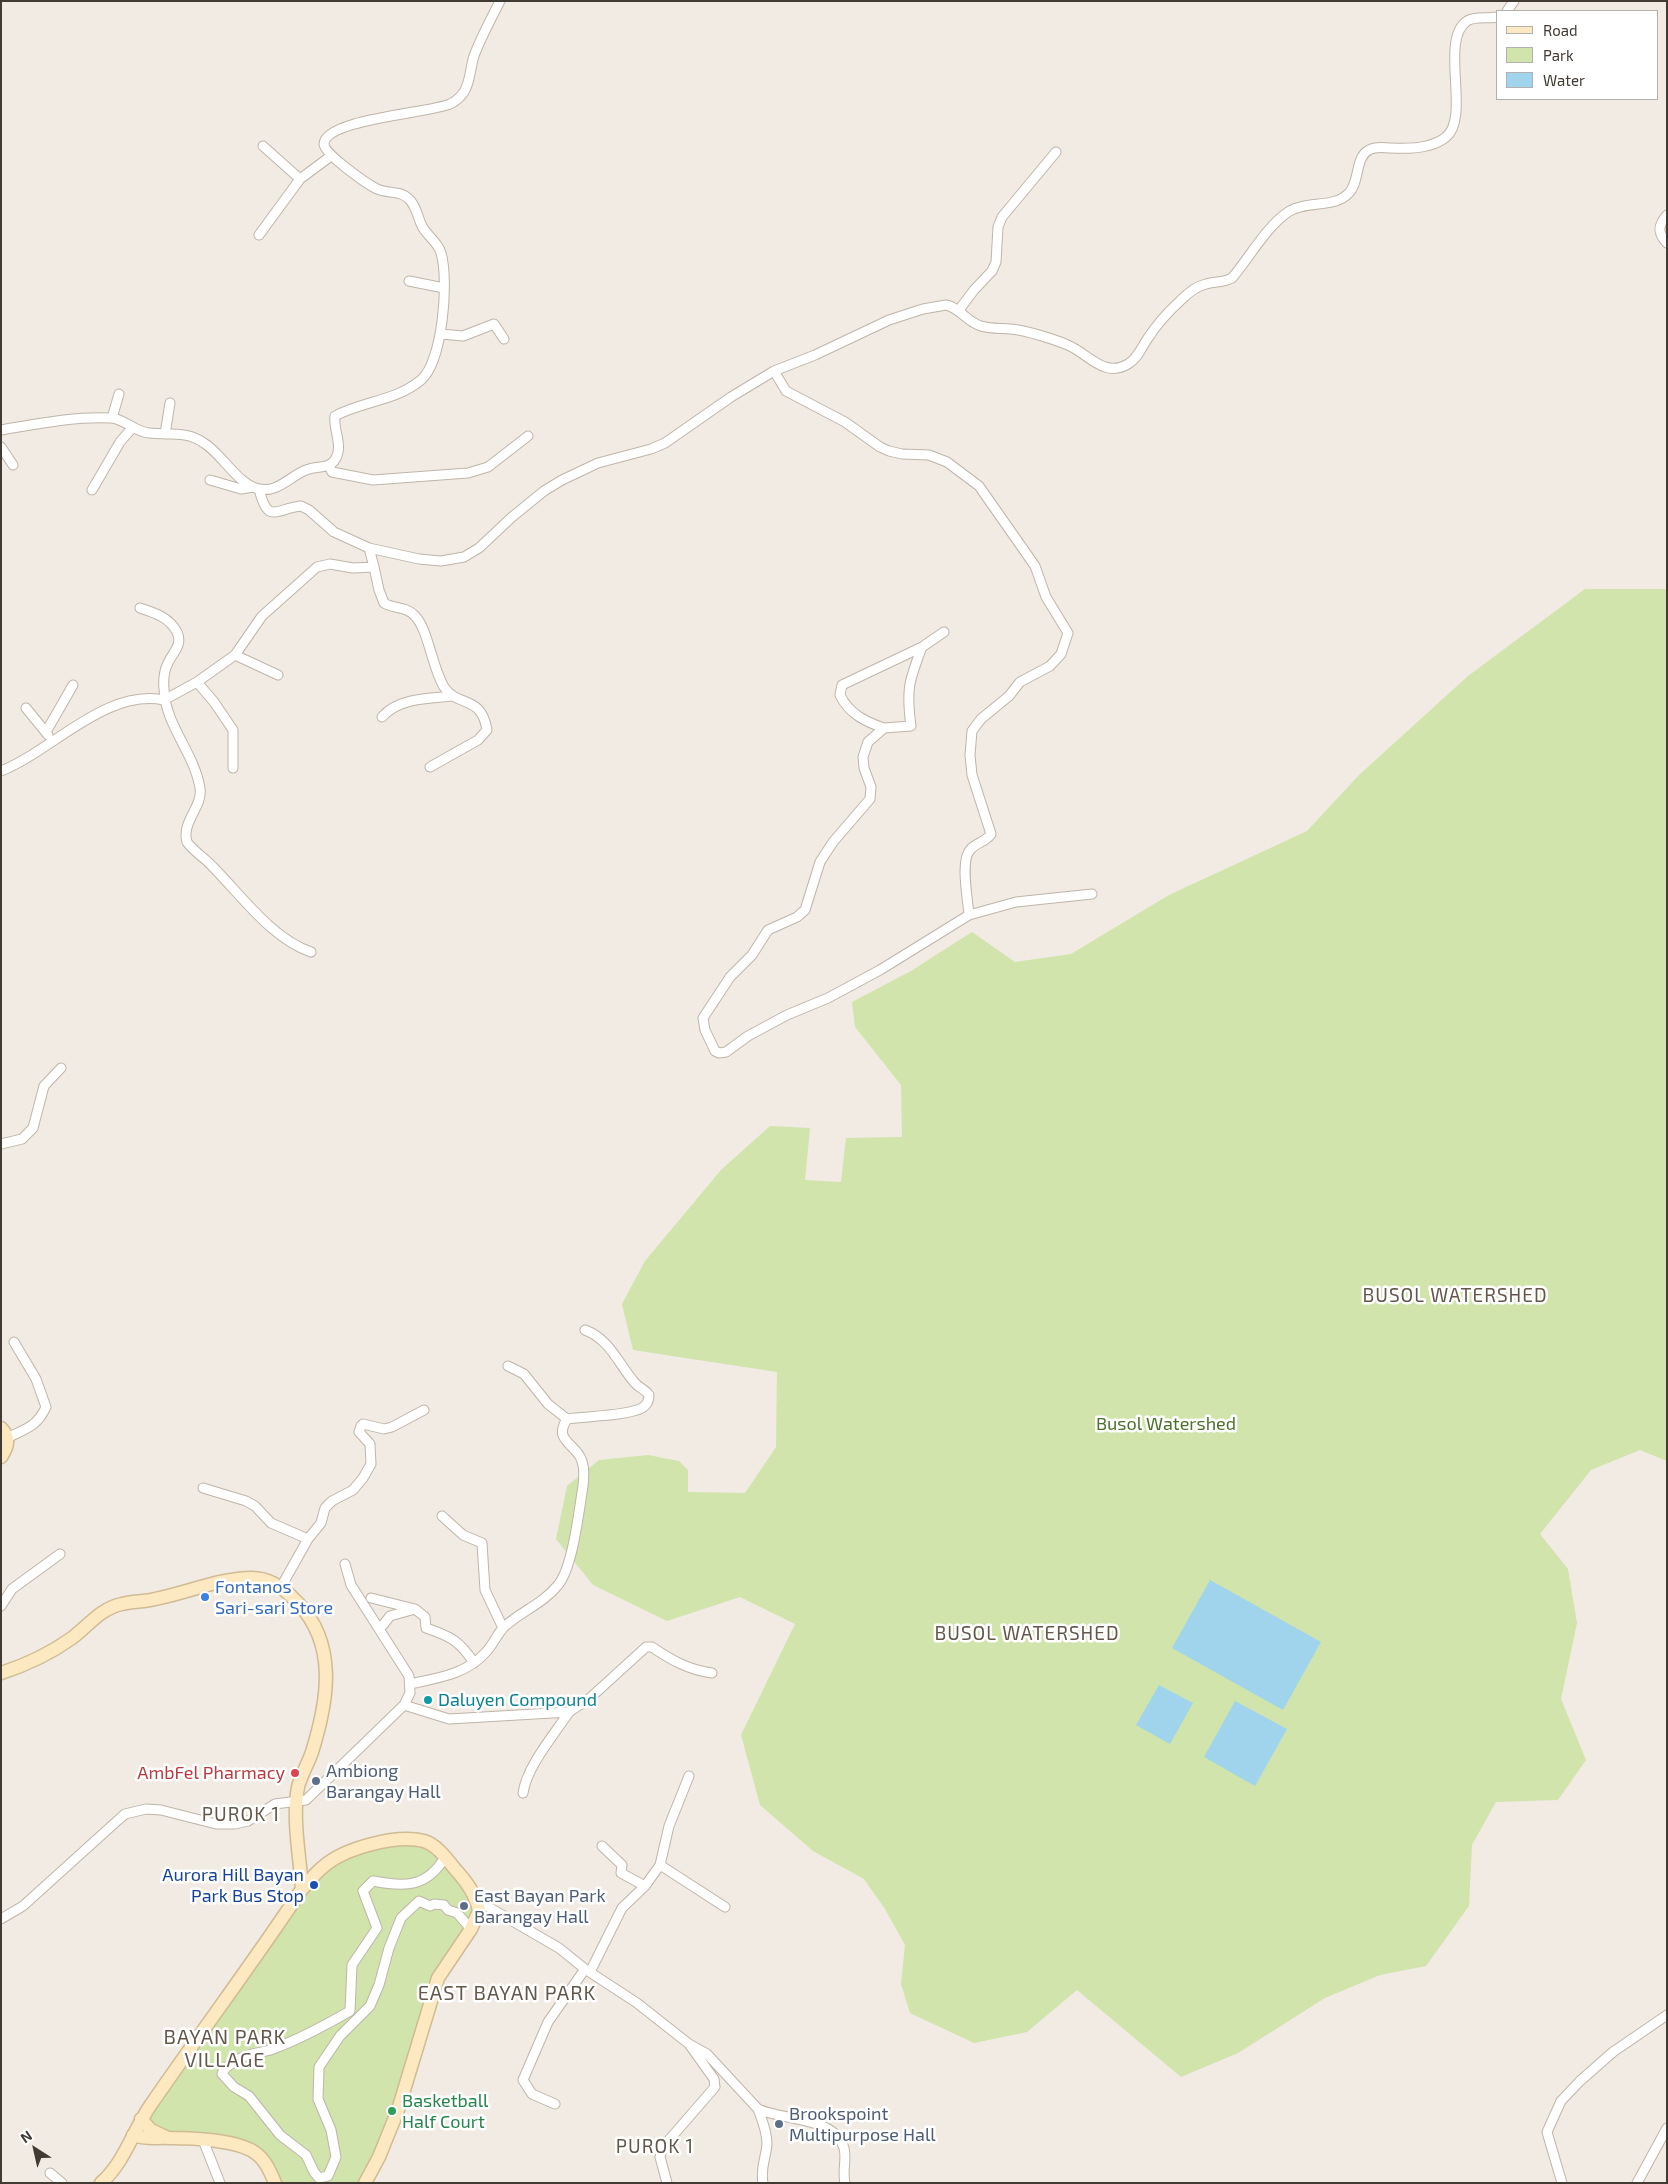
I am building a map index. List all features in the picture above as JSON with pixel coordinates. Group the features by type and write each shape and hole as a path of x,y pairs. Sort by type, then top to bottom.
{"main road":[{"path":"1,1457 6,1450 4,1433"},
{"path":"1,1673 46,1654 73,1637 98,1615 122,1604 155,1600 237,1580 253,1578 281,1587 304,1609 314,1624 323,1647 327,1666 324,1707 311,1753 298,1786 297,1824 302,1890"},
{"path":"101,2183 128,2147 141,2119 302,1890 323,1866 345,1852 367,1844 395,1840 424,1841 437,1848 472,1890 478,1901 480,1911 471,1929 438,1978 398,2110 379,2157 365,2183"},
{"path":"141,2119 151,2130 168,2138"},
{"path":"133,2135 153,2140 168,2138 203,2140 241,2146 252,2151 265,2164 275,2183"}],"street":[{"path":"210,480 241,489 274,489 306,470 329,466 337,457 339,447 334,424 335,416 348,410 381,402 414,386 424,378 436,356 441,334 444,268 441,252 422,226 418,212 408,199 398,193 378,189 331,156 326,151 324,144 326,138 335,131 367,120 437,108 452,103 463,94 471,77 473,58 500,1"},
{"path":"1,430 62,421 112,418 123,421 146,433 181,434 201,441 243,480 256,488 269,512 274,514 301,506 309,510 334,532 369,548 419,559 441,561 464,557 479,548 512,517 544,491 562,480 598,462 651,449 665,443 731,396 774,371 815,355 903,315 946,305 959,310 973,323 983,327 1014,329 1053,340 1070,346 1106,368 1114,369 1125,366 1134,360 1158,324 1181,299 1196,288 1206,284 1225,282 1232,278 1278,220 1289,211 1304,204 1331,202 1349,193 1358,174 1362,155 1367,151 1374,148 1418,147 1440,141 1448,136 1456,114 1456,45 1462,25 1469,20 1496,17"},
{"path":"263,146 300,179"},
{"path":"959,310 992,271 996,262 998,227 1002,217 1056,152"},
{"path":"259,236 300,179 331,156"},
{"path":"1667,214 1659,229 1661,236 1667,242"},
{"path":"409,281 444,288"},
{"path":"441,334 463,336 494,324 504,339"},
{"path":"774,371 786,391 845,422 880,446 889,451 902,454 929,455 947,462 979,486 1035,566 1046,597 1068,633 1061,654 1050,666 1020,682 1009,696 981,719 972,731 970,755 972,775 991,834 989,838 970,848 966,855 965,869 969,915"},
{"path":"112,418 119,394"},
{"path":"165,434 170,403"},
{"path":"92,490 120,442 133,427"},
{"path":"329,466 332,472 373,480 468,473 488,467 528,436"},
{"path":"1,447 13,465"},
{"path":"369,548 384,603 405,609 414,614 420,621 435,669 444,686 453,696"},
{"path":"1,770 53,741 78,724 110,708 151,697 164,700 197,682 235,655 262,616 317,567 330,564 353,568 374,566"},
{"path":"140,608 161,614 177,633 179,643 163,675 164,700 167,713 188,753 201,789 188,826 187,842 232,889 285,939 311,952"},
{"path":"922,647 911,676 907,696 911,726 884,728 863,721 842,700 840,688 848,681 866,675 922,647 944,632"},
{"path":"235,655 278,675"},
{"path":"197,682 214,702 233,730 233,768"},
{"path":"46,732 73,685"},
{"path":"382,717 398,706 413,701 453,696 473,703 483,716 488,730 478,740 430,767"},
{"path":"26,708 53,741"},
{"path":"884,728 868,742 863,757 864,768 871,787 870,799 820,862 805,910 797,917 768,930 752,955 730,977 704,1018 705,1030 716,1051 719,1053 726,1052 748,1036 772,1023 828,998 880,970 969,915 1016,902 1092,894"},
{"path":"1,1144 22,1139 34,1128 44,1086 61,1068"},
{"path":"508,1366 524,1374 548,1404 567,1419 636,1410 647,1404 650,1395 635,1384 606,1343 585,1330"},
{"path":"4,1433 29,1427 40,1419 46,1407 36,1379 14,1342"},
{"path":"281,1587 308,1539 321,1523 325,1508 332,1501 353,1490 364,1478 371,1464 370,1444 358,1431 362,1425 384,1429 392,1427 424,1410"},
{"path":"410,1684 455,1673 474,1663 486,1652 504,1628 559,1584 567,1569 584,1486 584,1474 579,1455 563,1436 562,1427 567,1419"},
{"path":"203,1488 246,1501 255,1506 270,1523 308,1539"},
{"path":"442,1516 463,1535 482,1543 485,1590 504,1628"},
{"path":"1,1606 12,1589 60,1554"},
{"path":"1,1919 23,1906 126,1814 146,1809 161,1810 216,1824 235,1824 248,1821 275,1804 306,1800 404,1705 410,1694 409,1676 351,1585 345,1564"},
{"path":"370,1598 415,1609 425,1617 426,1628 449,1636 469,1654 474,1663"},
{"path":"383,1625 390,1616 415,1609"},
{"path":"522,1793 524,1782 569,1712 590,1698 646,1647 652,1647 681,1665 712,1673"},
{"path":"404,1705 449,1719 475,1719 510,1714 569,1712"},
{"path":"555,2104 532,2094 523,2080 548,2022 588,1971 622,1908 644,1886 660,1865 669,1826 689,1776"},
{"path":"602,1846 622,1864 622,1873 644,1886"},
{"path":"445,1857 440,1867 429,1877 416,1883 400,1885 372,1881 363,1890 377,1928 368,1945 352,1965 350,2011 302,2038 268,2051 241,2058 224,2069 222,2074 234,2086 249,2096 280,2135 306,2155 319,2178 328,2176 336,2157 331,2130 318,2099 319,2067 340,2036 370,2006 379,1985 389,1948 401,1918 419,1901 430,1906 444,1905 448,1910 457,1913 471,1929"},
{"path":"660,1865 725,1907"},
{"path":"478,1901 559,1948 689,2044 707,2054 758,2109 769,2114 825,2126 839,2137 844,2149 843,2175 845,2183"},
{"path":"1562,2183 1547,2132 1561,2101 1613,2052 1667,2015"},
{"path":"666,2183 660,2157 662,2148 714,2087 714,2079 689,2044"},
{"path":"758,2109 767,2142 762,2164 763,2183"},
{"path":"1637,2182 1667,2128"},
{"path":"203,2140 220,2183"},
{"path":"50,2173 62,2183"}],"green space":[{"name":"Busol Watershed","path":"1585,589 1665,589 1667,591 1667,1461 1640,1450 1591,1470 1540,1534 1568,1569 1577,1623 1561,1699 1586,1760 1558,1800 1496,1802 1472,1845 1469,1906 1426,1966 1380,1975 1325,1998 1238,2053 1181,2077 1077,1990 1027,2032 974,2043 910,2013 901,1984 905,1945 885,1909 864,1879 813,1851 760,1805 741,1735 795,1624 740,1597 667,1621 593,1585 556,1539 567,1486 599,1460 648,1455 679,1461 688,1470 688,1492 745,1493 776,1447 777,1372 633,1350 622,1304 645,1261 721,1170 770,1126 810,1128 805,1180 841,1182 846,1138 902,1137 901,1085 855,1027 852,1002 911,971 972,932 1015,962 1071,954 1169,895 1307,831 1359,775 1468,676"},
{"path":"396,1846 423,1846 437,1856 458,1881 472,1903 473,1913 433,1975 394,2106 375,2154 357,2183 282,2183 268,2157 255,2145 244,2141 179,2134 164,2130 153,2123 147,2114 274,1942 304,1896 318,1880 334,1866 350,1857 368,1851"}],"water":[{"path":"1210,1580 1321,1642 1283,1710 1172,1648"},
{"path":"1159,1685 1193,1703 1170,1744 1136,1725"},
{"path":"1235,1701 1287,1729 1255,1786 1204,1757"}],"place":[{"name":"Fontanos Sari-sari Store","path":"205,1597"},
{"name":"Daluyen Compound","path":"428,1700"},
{"name":"AmbFel Pharmacy","path":"295,1773"},
{"name":"Ambiong Barangay Hall","path":"316,1781"},
{"name":"Aurora Hill Bayan Park Bus Stop","path":"314,1885"},
{"name":"East Bayan Park Barangay Hall","path":"464,1906"},
{"name":"Basketball Half Court","path":"392,2111"},
{"name":"Brookspoint Multipurpose Hall","path":"779,2124"}],"district":[{"name":"BUSOL WATERSHED","path":"1455,1296"},
{"name":"BUSOL WATERSHED","path":"1027,1634"},
{"name":"PUROK 1","path":"241,1815"},
{"name":"EAST BAYAN PARK","path":"507,1993"},
{"name":"BAYAN PARK VILLAGE","path":"225,2048"},
{"name":"PUROK 1","path":"655,2147"}]}
